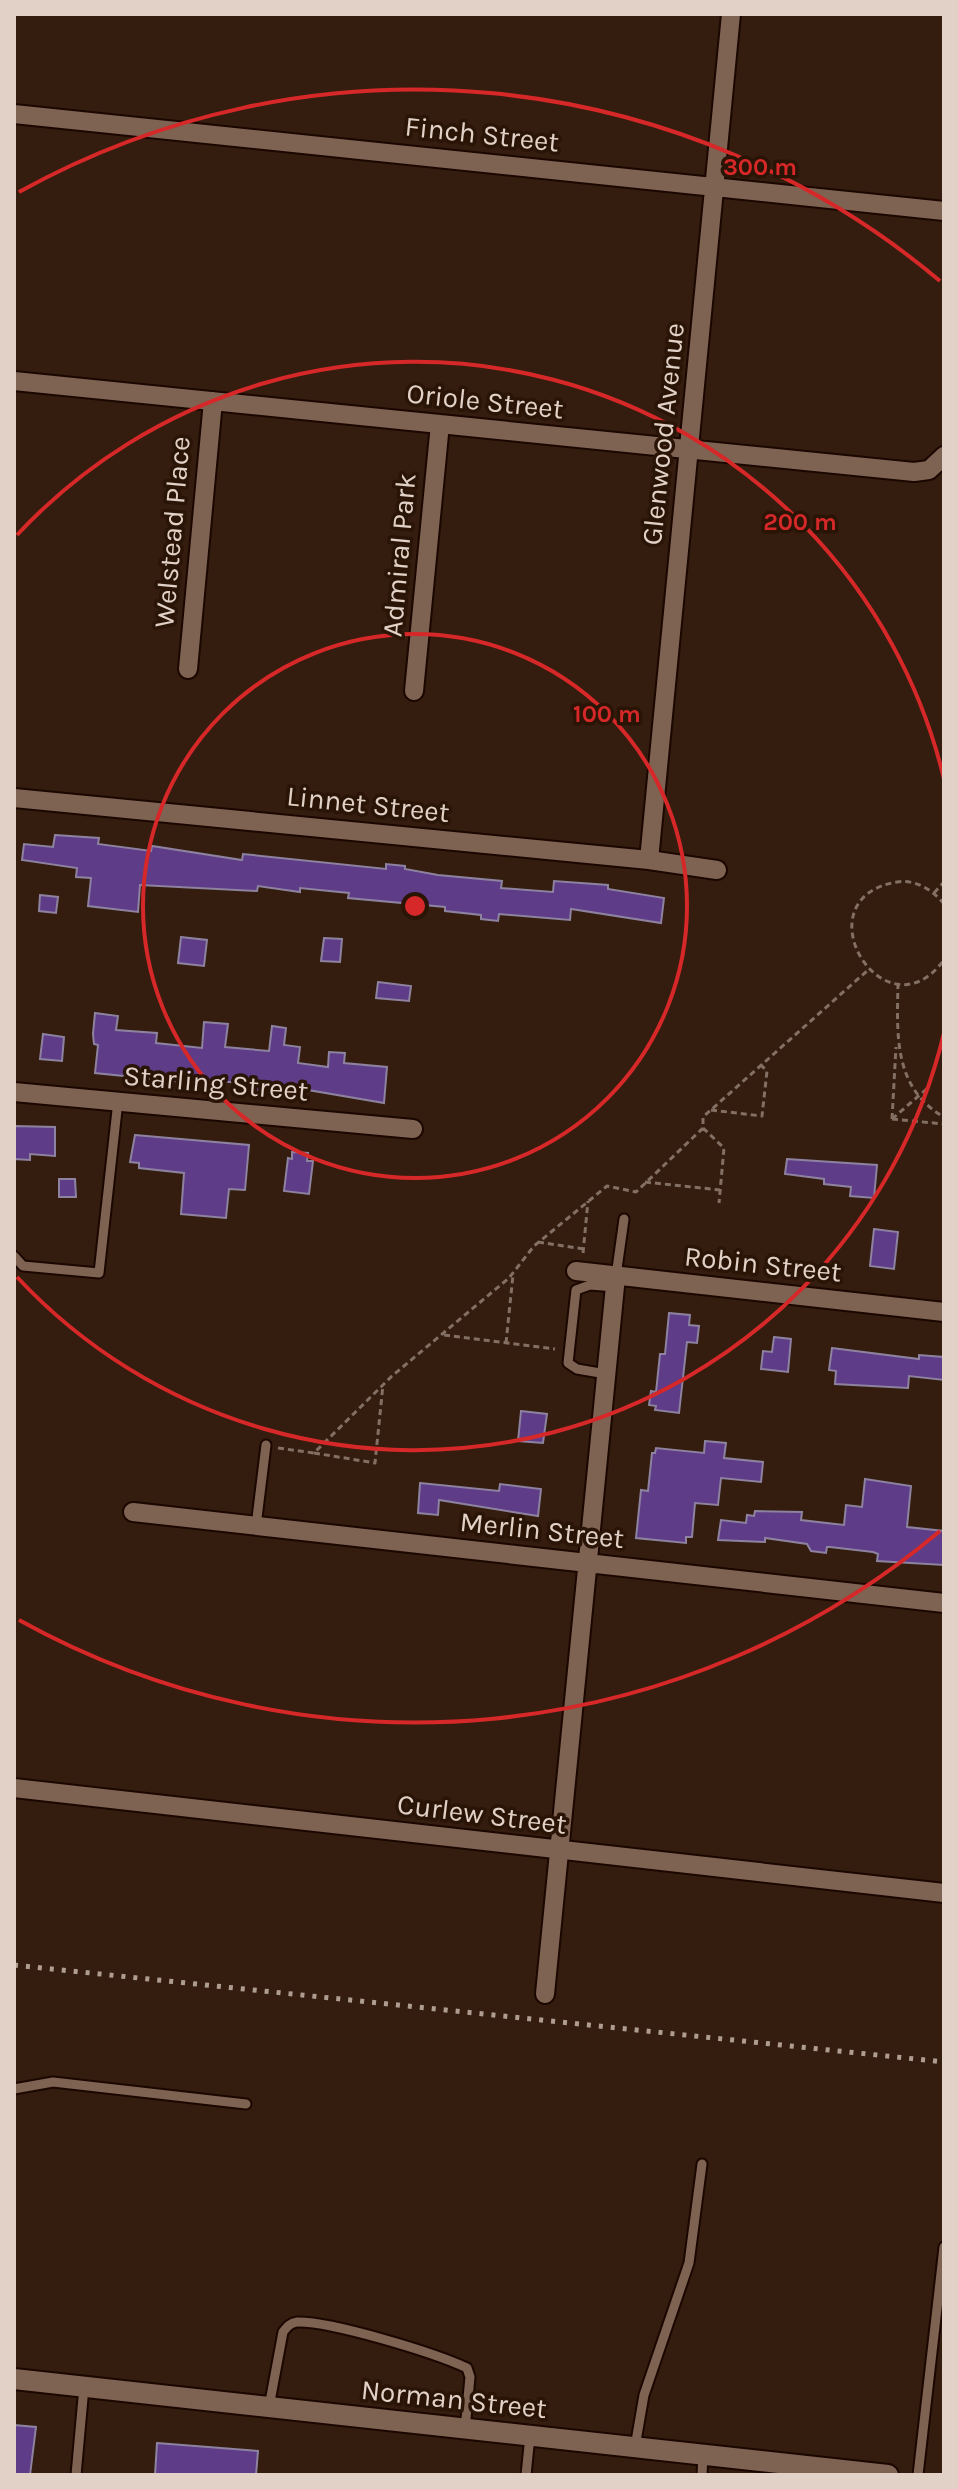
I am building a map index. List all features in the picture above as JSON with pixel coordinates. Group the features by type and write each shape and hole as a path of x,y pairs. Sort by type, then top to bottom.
{"street":[{"name":"Glenwood Avenue","path":"649,860 731,14"},
{"name":"Finch Street","path":"14,114 944,211"},
{"name":"Oriole Street","path":"14,381 914,472 929,470 944,456"},
{"name":"Welstead Place","path":"188,669 213,401"},
{"name":"Admiral Park","path":"414,691 440,424"},
{"name":"Linnet Street","path":"14,798 649,860 717,870"},
{"name":"Starling Street","path":"14,1092 413,1129"},
{"name":"Robin Street","path":"576,1271 615,1282 944,1312"},
{"path":"545,1994 615,1282"},
{"name":"Merlin Street","path":"133,1512 944,1603"},
{"name":"Curlew Street","path":"14,1788 944,1893"},
{"name":"Norman Street","path":"14,2379 635,2447 702,2465 888,2475"}],"lane":[{"path":"14,1256 23,1266 99,1273 118,1101"},
{"path":"606,1374 577,1369 568,1363 567,1350 576,1290 615,1282 624,1219"},
{"path":"256,1526 266,1445"},
{"path":"14,2089 53,2082 246,2104"},
{"path":"635,2447 644,2395 689,2263 702,2164"},
{"path":"918,2475 944,2247"},
{"path":"269,2407 283,2332 288,2325 297,2322 352,2333 467,2368 470,2377 465,2429"},
{"path":"76,2475 84,2387"},
{"path":"526,2475 530,2436"}],"path":[{"path":"944,904 934,893 918,884 902,881 877,889 858,906 852,923 852,940 857,956 868,970 882,979 898,983 913,982 939,967 944,960"},
{"path":"934,893 944,882"},
{"path":"939,967 944,974"},
{"path":"719,1203 724,1148 703,1128 703,1117 868,970"},
{"path":"892,1119 898,983"},
{"path":"897,1040 908,1082 918,1097 944,1117"},
{"path":"711,1110 762,1116 767,1071 760,1064"},
{"path":"892,1119 929,1087"},
{"path":"892,1119 944,1124"},
{"path":"314,1453 383,1384 444,1335 513,1272 538,1242 607,1186 636,1192 703,1128"},
{"path":"645,1182 720,1190"},
{"path":"576,1271 584,1249 588,1201"},
{"path":"538,1242 584,1249"},
{"path":"506,1343 513,1272"},
{"path":"444,1335 567,1350"},
{"path":"266,1445 329,1458 375,1463 383,1384"}],"building":[{"path":"55,835 99,838 98,844 151,851 152,846 242,860 243,854 386,869 386,864 405,866 405,869 438,875 502,881 501,888 553,892 554,881 608,885 608,889 664,898 661,923 571,909 570,920 499,914 498,921 481,919 481,915 445,911 445,907 348,898 349,893 300,888 300,892 258,886 257,891 140,885 138,912 88,906 91,878 76,877 77,868 22,860 24,844 53,847"},
{"path":"40,895 58,897 56,913 39,911"},
{"path":"181,937 207,940 204,966 178,963"},
{"path":"324,938 342,939 340,962 321,961"},
{"path":"378,982 411,986 409,1001 376,998"},
{"path":"95,1013 118,1016 116,1030 157,1033 156,1043 202,1048 204,1022 228,1024 225,1047 269,1051 272,1026 286,1028 284,1045 300,1047 298,1063 328,1067 329,1052 345,1053 344,1063 387,1067 384,1103 302,1089 301,1096 240,1089 241,1083 182,1078 182,1082 95,1073 98,1045 94,1044 93,1034"},
{"path":"43,1034 64,1037 62,1061 40,1059"},
{"path":"14,1126 55,1127 55,1156 30,1154 30,1160 14,1159"},
{"path":"135,1135 249,1145 245,1190 229,1189 226,1218 181,1214 184,1173 139,1168 139,1163 130,1162"},
{"path":"292,1152 308,1153 307,1161 313,1161 309,1194 284,1191 288,1158 292,1159"},
{"path":"787,1159 877,1165 874,1198 850,1196 851,1187 824,1184 824,1179 785,1174"},
{"path":"59,1179 75,1179 76,1197 59,1197"},
{"path":"874,1229 898,1232 894,1269 870,1266"},
{"path":"669,1313 690,1315 689,1325 699,1326 697,1343 687,1342 679,1413 655,1410 656,1406 649,1405 651,1391 656,1392 660,1354 665,1354"},
{"path":"774,1337 791,1339 788,1372 761,1369 763,1351 772,1352"},
{"path":"832,1348 919,1359 919,1355 944,1357 944,1380 909,1376 908,1388 835,1384 836,1371 829,1370"},
{"path":"521,1411 547,1414 543,1443 518,1441"},
{"path":"705,1441 726,1443 724,1458 763,1462 761,1482 721,1478 718,1505 695,1503 692,1537 686,1537 686,1543 636,1538 641,1490 648,1491 652,1453 656,1448 704,1453"},
{"path":"865,1479 911,1486 907,1527 944,1531 944,1565 877,1561 878,1554 873,1552 827,1547 826,1553 811,1551 807,1544 765,1538 765,1542 718,1540 721,1520 746,1523 747,1515 754,1516 755,1511 802,1512 801,1520 844,1525 846,1505 862,1507"},
{"path":"420,1483 499,1491 500,1484 541,1489 538,1516 439,1500 438,1515 418,1513"},
{"path":"14,2425 36,2427 30,2475 14,2475"},
{"path":"157,2443 258,2451 256,2475 155,2475"}],"railway":[{"path":"14,1965 944,2062"}]}
